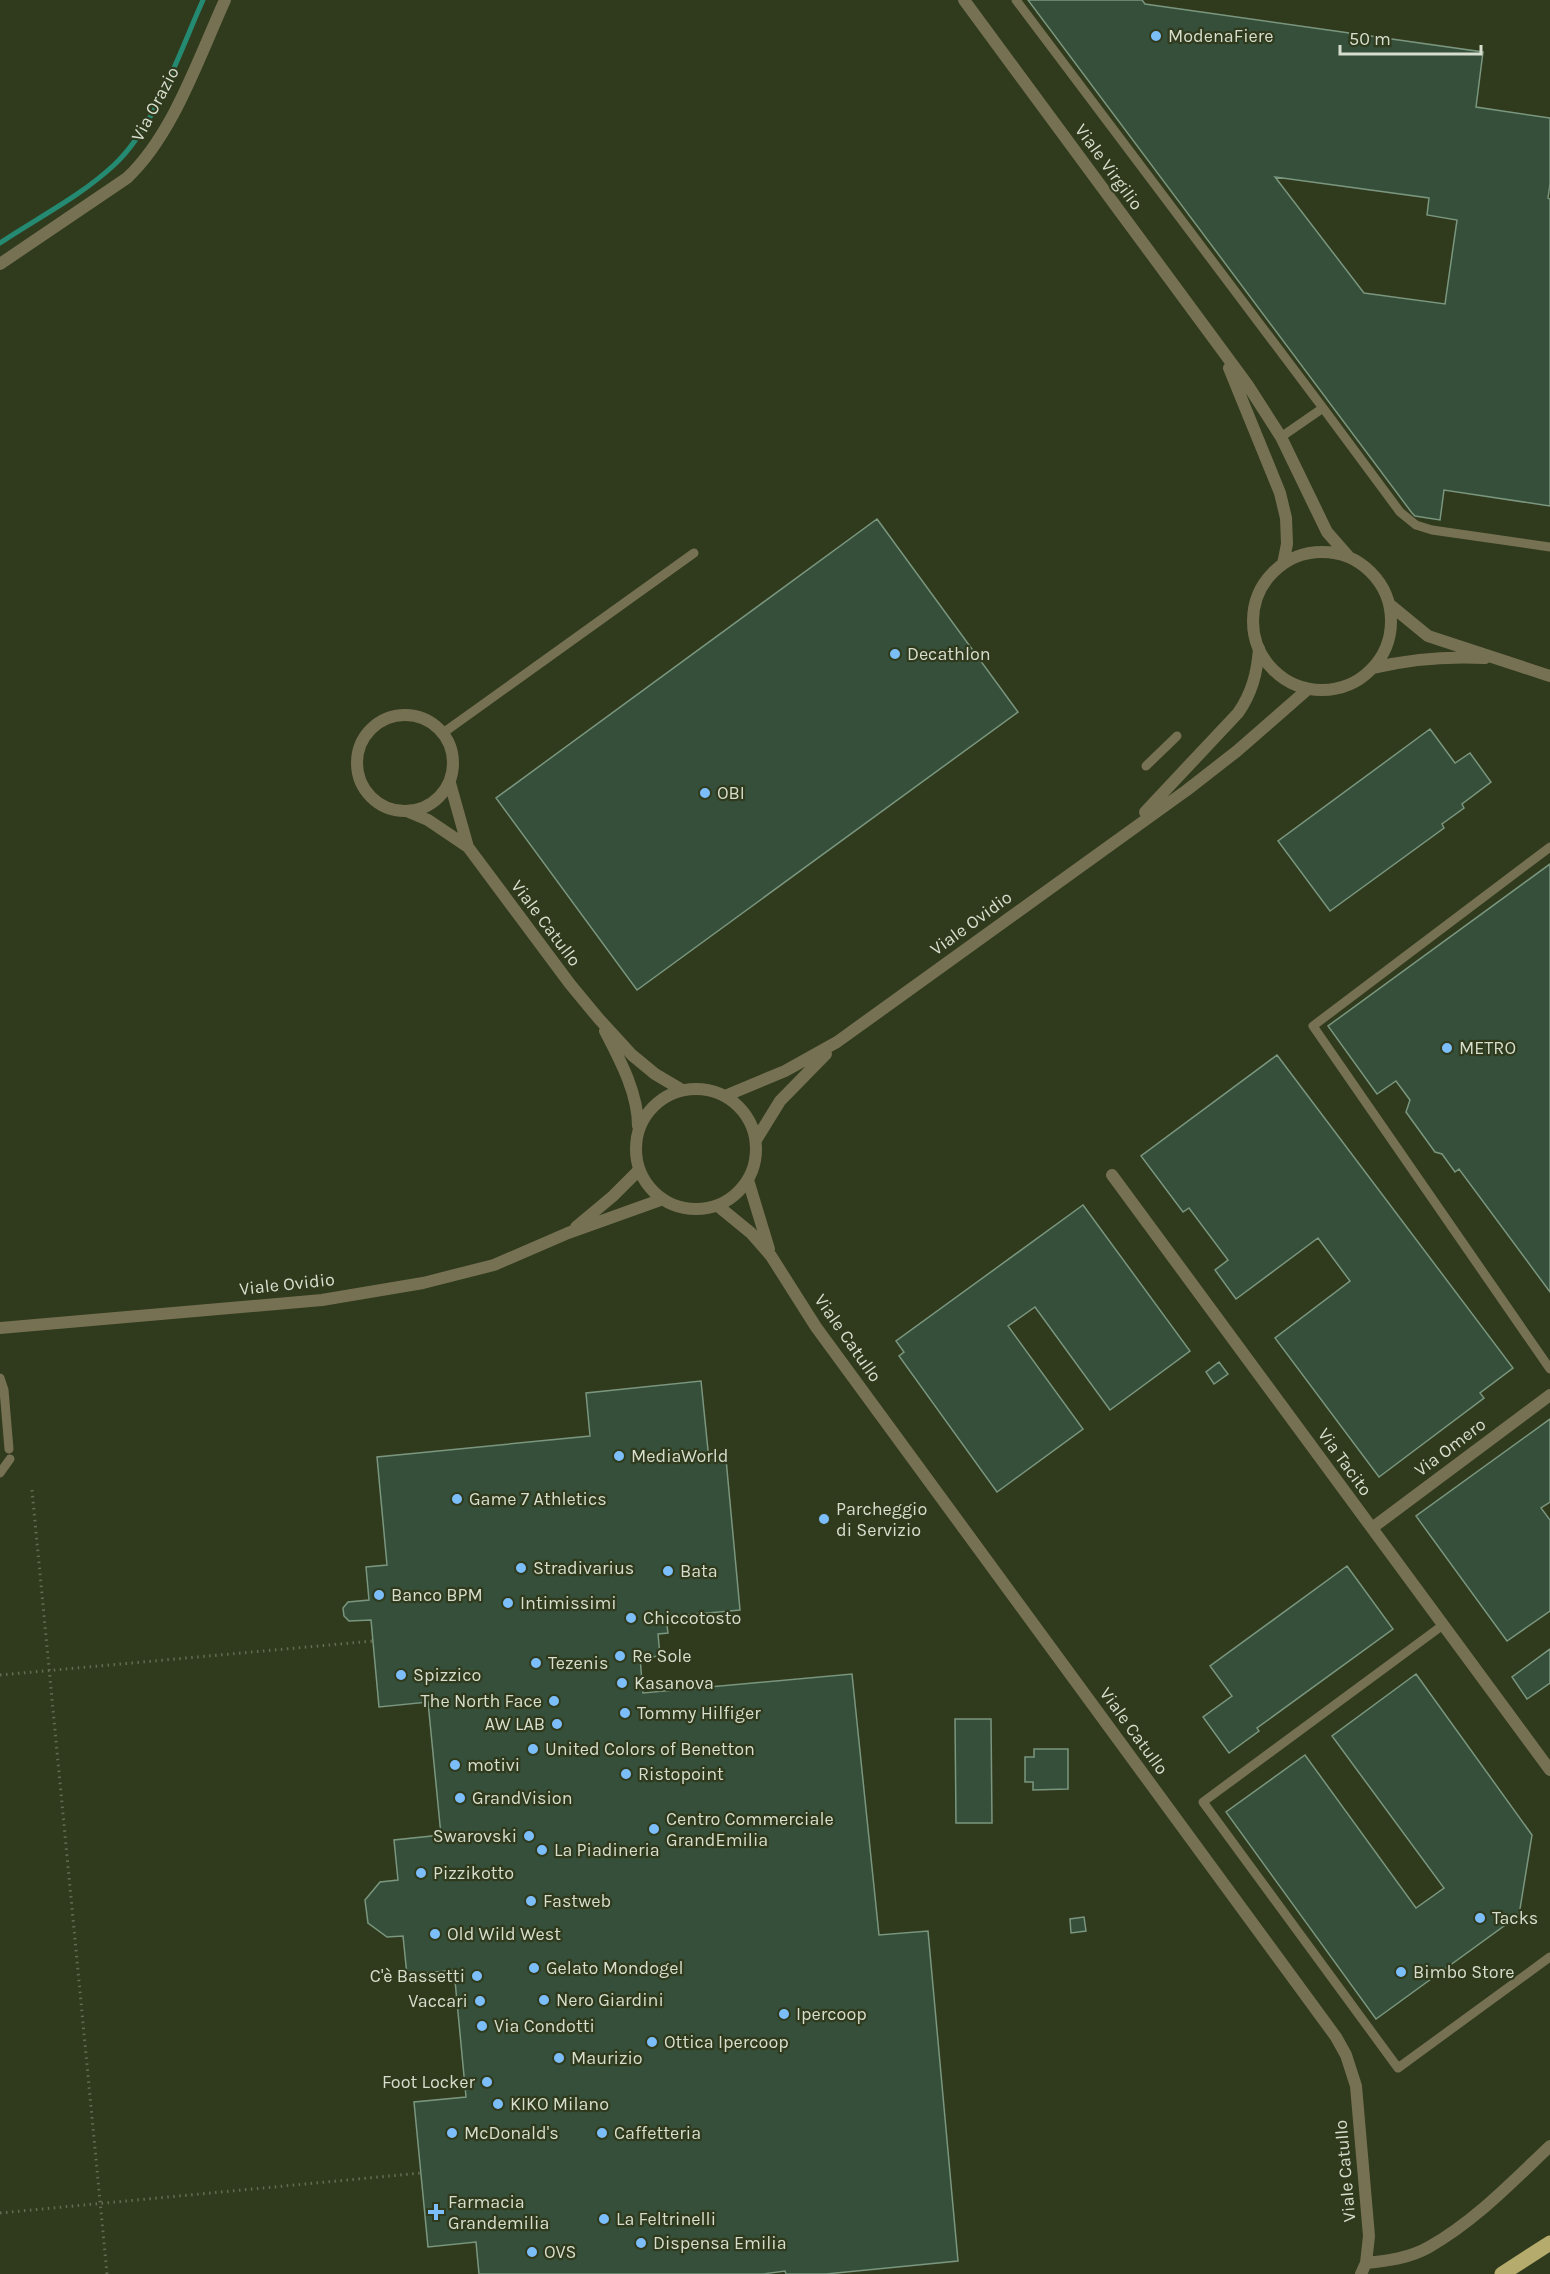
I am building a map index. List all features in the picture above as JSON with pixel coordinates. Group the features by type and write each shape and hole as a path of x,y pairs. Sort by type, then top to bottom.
{"main road":[{"path":"1502,2274 1550,2243"}],"street":[{"name":"Via Orazio","path":"0,264 127,178 141,165 155,147 172,117 225,0"},
{"name":"Viale Virgilio","path":"964,0 1247,384 1281,437 1327,532 1349,557"},
{"name":"Viale Virgilio","path":"1224,355 1280,493 1286,518 1287,535 1283,564"},
{"path":"1326,552 1349,557 1363,565 1384,589 1392,621 1383,654 1373,668 1360,679 1344,687 1326,690 1308,689 1293,684 1267,663 1259,649 1253,626 1255,603 1261,588 1270,575 1283,564 1304,555 1326,552"},
{"path":"1389,604 1428,636 1550,676"},
{"name":"Viale Ovidio","path":"1126,832 1246,702 1254,681 1259,649"},
{"path":"1373,668 1403,661 1434,658 1502,660"},
{"name":"Viale Ovidio","path":"725,1096 785,1071 837,1042 1237,751 1308,689"},
{"name":"Viale Catullo","path":"468,847 450,783 453,773 453,752 443,733 423,718 398,715 376,725 361,744 357,768 365,791 384,807 408,812 428,820 468,847 570,984 599,1019 632,1054 655,1074 682,1090"},
{"path":"408,812 433,803 450,783"},
{"name":"Viale Catullo","path":"599,1019 623,1066 638,1110 638,1131"},
{"name":"Viale Ovidio","path":"756,1140 780,1101 837,1042"},
{"path":"697,1088 711,1090 725,1096 740,1107 751,1122 756,1140 756,1161 748,1180 735,1196 718,1206 699,1209 680,1207 663,1199 648,1186 639,1170 635,1150 638,1131 645,1117 667,1096 682,1090 697,1088"},
{"name":"Viale Ovidio","path":"568,1233 613,1196 639,1170"},
{"name":"Via Tacito","path":"1112,1175 1550,1770"},
{"name":"Viale Catullo","path":"748,1180 771,1256"},
{"name":"Viale Ovidio","path":"0,1328 322,1300 423,1283 494,1265 568,1233 663,1199"},
{"name":"Viale Catullo","path":"718,1206 752,1233 771,1256 816,1327 1336,2037 1346,2055 1356,2086 1369,2236 1364,2268 1428,2248 1490,2203 1550,2146"},
{"name":"Via Omero","path":"1372,1528 1550,1395"}],"lane":[{"path":"1016,0 1401,512 1416,525 1478,538 1550,547"},
{"path":"1281,437 1323,408"},
{"path":"443,733 694,553"},
{"path":"1146,766 1177,736"},
{"path":"1550,847 1313,1026 1550,1369"},
{"path":"0,1378 4,1390 3,1419 9,1449 0,1443"},
{"path":"0,1473 10,1459"},
{"path":"1443,1625 1203,1802 1398,2068 1550,1956"}],"path":[{"path":"32,1490 107,2274"},
{"path":"0,1675 373,1641"},
{"path":"0,2213 421,2174"}],"building":[{"path":"1028,0 1142,0 1145,4 1483,52 1476,107 1550,118 1548,198 1550,199 1550,506 1444,490 1440,520 1415,516","holes":["1275,177 1429,198 1427,215 1457,220 1445,304 1364,293"]},
{"name":"OBI","path":"877,519 1018,712 637,990 496,798"},
{"path":"1430,729 1455,763 1470,753 1491,782 1462,804 1464,808 1442,824 1444,828 1330,911 1278,841"},
{"name":"METRO","path":"1550,864 1550,1292 1459,1169 1455,1172 1442,1154 1435,1152 1406,1112 1410,1100 1396,1081 1377,1094 1328,1026"},
{"path":"1277,1055 1513,1368 1480,1393 1484,1398 1379,1477 1275,1338 1350,1281 1318,1238 1236,1299 1215,1270 1228,1260 1189,1208 1183,1212 1141,1156"},
{"path":"1083,1205 1190,1351 1110,1410 1035,1307 1008,1326 1083,1429 997,1492 899,1356 904,1352 896,1341"},
{"path":"1219,1362 1228,1374 1214,1384 1206,1372"},
{"name":"Centro Commerciale GrandEmilia","path":"701,1381 709,1460 726,1459 740,1610 666,1617 668,1633 658,1634 660,1656 640,1658 643,1693 852,1674 879,1935 928,1931 958,2261 826,2274 786,2274 785,2271 763,2274 479,2274 476,2242 428,2247 414,2102 466,2097 454,1970 407,1975 403,1936 387,1937 368,1923 365,1900 380,1882 398,1880 394,1840 441,1835 428,1702 379,1707 371,1620 349,1621 344,1616 343,1608 348,1602 369,1600 366,1567 387,1565 377,1457 590,1436 586,1393"},
{"path":"1550,1419 1550,1502 1541,1508 1550,1520 1550,1611 1507,1641 1416,1516"},
{"path":"1347,1566 1393,1629 1257,1728 1259,1731 1229,1753 1203,1717 1232,1696 1210,1666"},
{"path":"1550,1649 1550,1683 1527,1699 1512,1677"},
{"path":"1416,1674 1532,1835 1519,1915 1376,2019 1226,1812 1305,1755 1416,1908 1444,1888 1332,1736"},
{"path":"955,1719 991,1719 992,1823 956,1823"},
{"path":"1034,1749 1068,1749 1068,1789 1033,1790 1033,1782 1025,1782 1025,1757 1034,1757"},
{"path":"1084,1917 1086,1931 1071,1933 1070,1919"}],"waterway":[{"path":"0,243 87,187 114,165 129,149 154,110 203,0"}],"place":[{"name":"ModenaFiere","path":"1156,36"},
{"name":"Decathlon","path":"895,654"},
{"name":"OBI","path":"705,793"},
{"name":"METRO","path":"1447,1048"},
{"name":"MediaWorld","path":"619,1456"},
{"name":"Game 7 Athletics","path":"457,1499"},
{"name":"Parcheggio di Servizio","path":"824,1519"},
{"name":"Stradivarius","path":"521,1568"},
{"name":"Bata","path":"668,1571"},
{"name":"Banco BPM","path":"379,1595"},
{"name":"Intimissimi","path":"508,1603"},
{"name":"Chiccotosto","path":"631,1618"},
{"name":"Re Sole","path":"620,1656"},
{"name":"Tezenis","path":"536,1663"},
{"name":"Spizzico","path":"401,1675"},
{"name":"Kasanova","path":"622,1683"},
{"name":"The North Face","path":"554,1701"},
{"name":"Tommy Hilfiger","path":"625,1713"},
{"name":"AW LAB","path":"557,1724"},
{"name":"United Colors of Benetton","path":"533,1749"},
{"name":"motivi","path":"455,1765"},
{"name":"Ristopoint","path":"626,1774"},
{"name":"GrandVision","path":"460,1798"},
{"name":"Centro Commerciale GrandEmilia","path":"654,1829"},
{"name":"Swarovski","path":"529,1836"},
{"name":"La Piadineria","path":"542,1850"},
{"name":"Pizzikotto","path":"421,1873"},
{"name":"Fastweb","path":"531,1901"},
{"name":"Tacks","path":"1480,1918"},
{"name":"Old Wild West","path":"435,1934"},
{"name":"Gelato Mondogel","path":"534,1968"},
{"name":"Bimbo Store","path":"1401,1972"},
{"name":"C'è Bassetti","path":"477,1976"},
{"name":"Nero Giardini","path":"544,2000"},
{"name":"Vaccari","path":"480,2001"},
{"name":"Ipercoop","path":"784,2014"},
{"name":"Via Condotti","path":"482,2026"},
{"name":"Ottica Ipercoop","path":"652,2042"},
{"name":"Maurizio","path":"559,2058"},
{"name":"Foot Locker","path":"487,2082"},
{"name":"KIKO Milano","path":"498,2104"},
{"name":"McDonald's","path":"452,2133"},
{"name":"Caffetteria","path":"602,2133"},
{"name":"Farmacia Grandemilia","path":"436,2212"},
{"name":"La Feltrinelli","path":"604,2219"},
{"name":"Dispensa Emilia","path":"641,2243"},
{"name":"OVS","path":"532,2252"}]}
